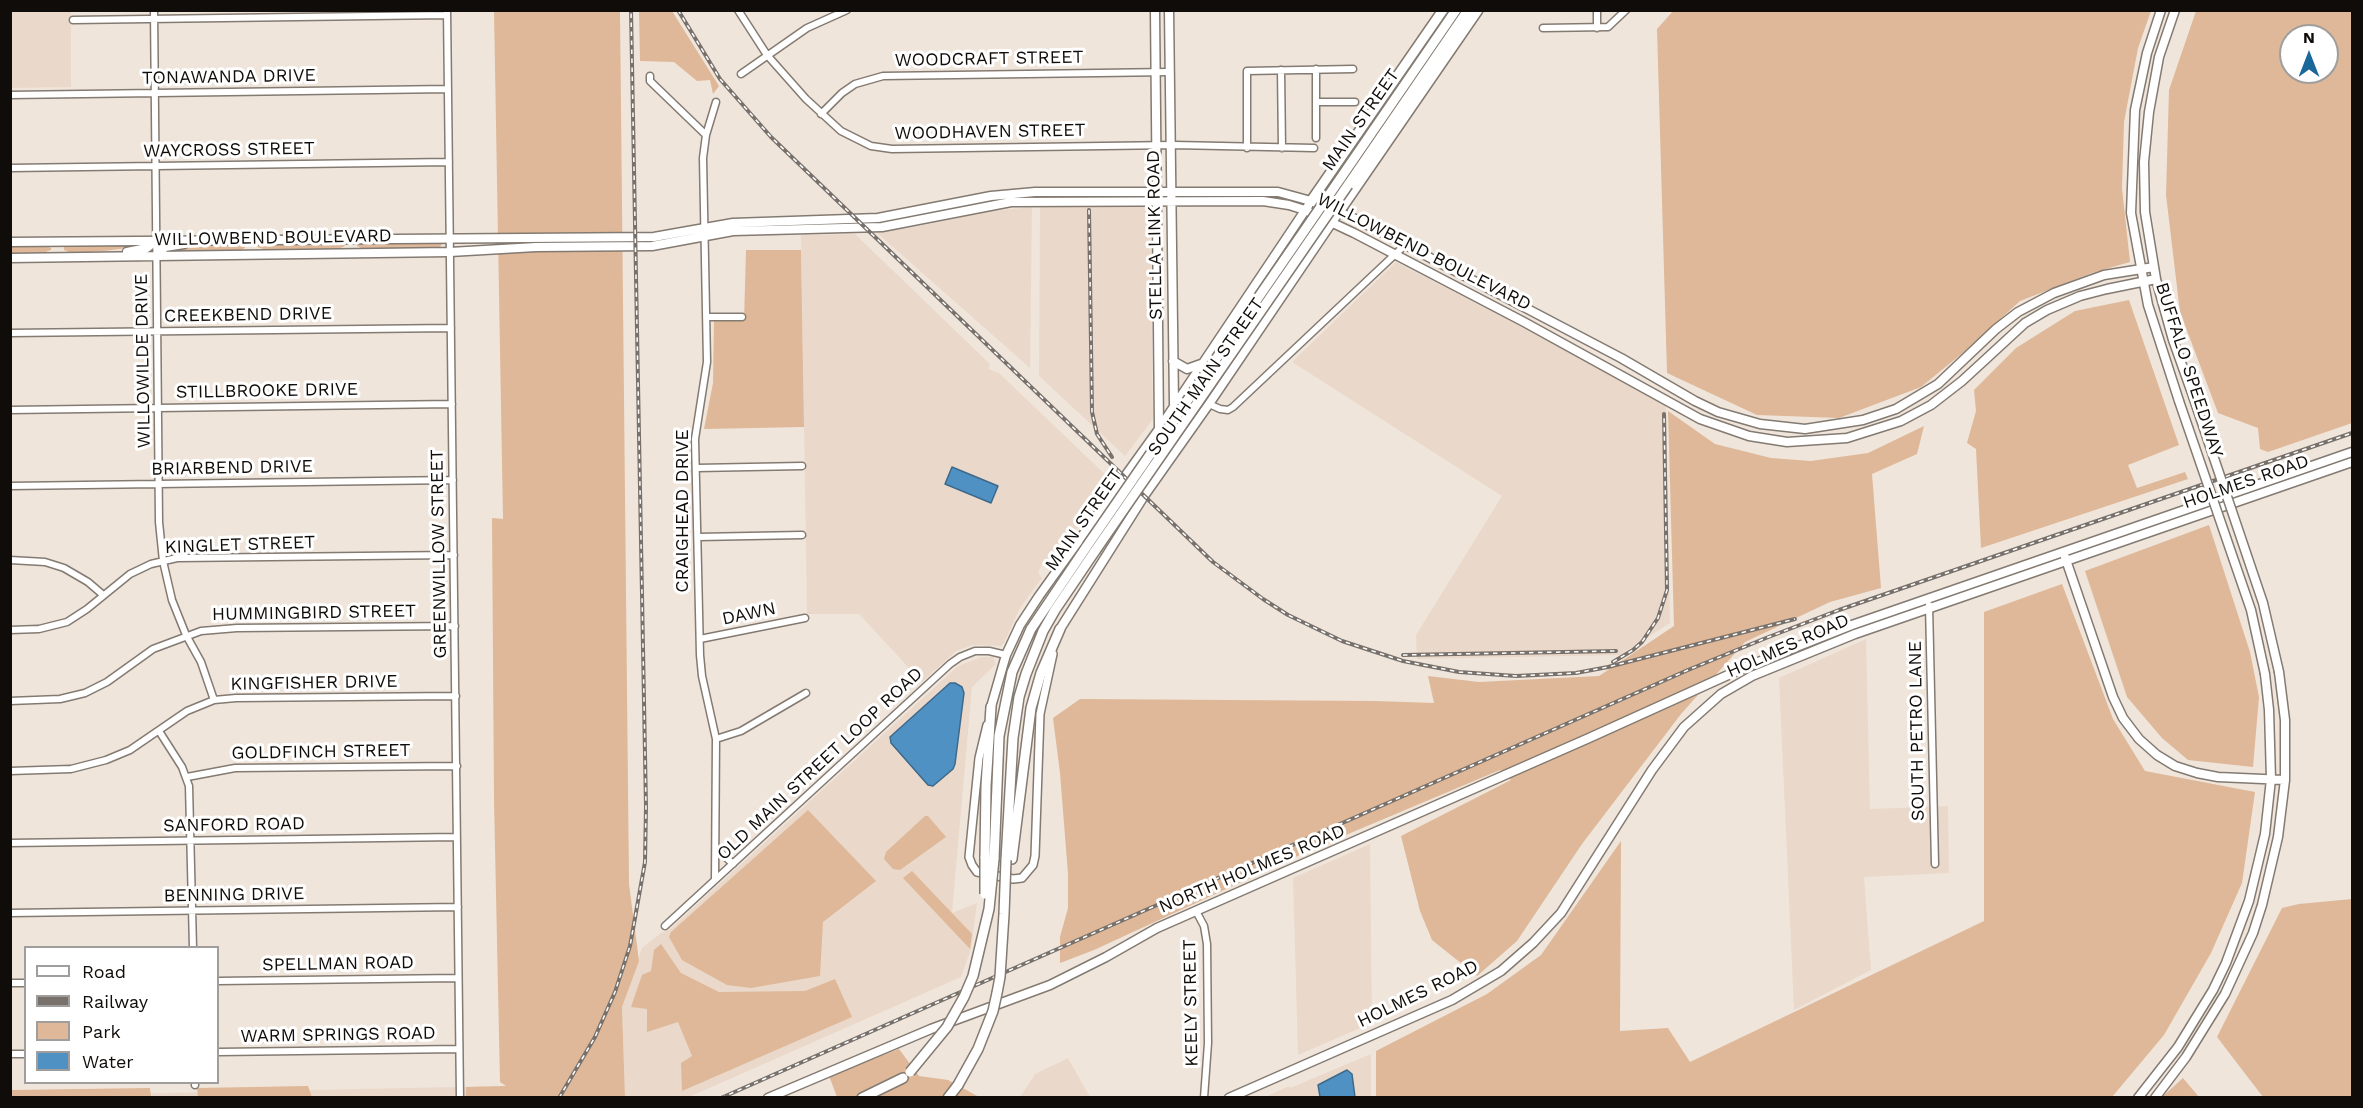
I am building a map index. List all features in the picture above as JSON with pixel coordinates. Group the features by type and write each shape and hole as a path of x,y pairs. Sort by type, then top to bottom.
{"highway":[{"path":"1311,201 1443,10"},
{"name":"MAIN STREET","path":"1347,186 1456,10"},
{"name":"MAIN STREET","path":"989,858 999,736 1012,672 1030,629 1091,549 1468,10"},
{"path":"1326,178 1329,190 1344,195 1347,186 1478,10"},
{"path":"1339,212 1347,186"},
{"name":"MAIN STREET","path":"1009,859 1013,738 1019,697 1026,674 1051,617 1091,549"},
{"path":"949,1096 958,1085 978,1049 993,1011 1000,977 1009,859 1031,708 1041,673 1060,628"},
{"path":"879,1098 906,1075 936,1043 960,1004 973,976 983,938 989,858 986,797 991,707"},
{"path":"862,1098 906,1075"}],"main road":[{"name":"STELLA LINK ROAD","path":"1155,10 1159,429"},
{"name":"STELLA LINK ROAD","path":"1169,10 1174,405 1172,458"},
{"name":"BUFFALO SPEEDWAY","path":"2138,1098 2182,1041 2213,990 2226,963 2244,918 2258,868 2265,834 2271,779 2269,710 2265,674 2246,596 2160,344 2140,269 2131,213 2135,110 2147,53 2161,10"},
{"name":"BUFFALO SPEEDWAY","path":"2155,1098 2192,1048 2225,994 2256,922 2278,837 2285,780 2285,720 2274,643 2261,597 2173,340 2156,279 2145,212 2144,162 2149,112 2159,57 2175,10"},
{"path":"2147,53 2159,57"},
{"path":"2132,161 2144,162"},
{"name":"WILLOWBEND BOULEVARD","path":"1035,197 1171,190 1247,195 1305,210 1466,291 1700,419 1749,436 1787,442 1847,438 1901,421 1931,405 1962,381 2025,323 2060,304 2107,289 2156,279"},
{"name":"WILLOWBEND BOULEVARD","path":"10,258 450,252 536,243 654,237 743,226 878,223 991,196 1171,201 1292,194 1339,212 1405,245 1620,358 1707,407 1747,422 1805,429 1856,422 1896,409 1938,384 1996,329 2018,312 2054,293 2104,275 2154,267"},
{"name":"SOUTH MAIN STREET","path":"991,707 1006,655 1020,624 1159,429 1311,201"},
{"name":"SOUTH MAIN STREET","path":"1060,628 1123,528 1339,212"},
{"path":"1291,231 1299,226 1315,232 1317,245"},
{"path":"351,238 351,253"},
{"path":"450,252 454,244 490,238"},
{"name":"WILLOWBEND BOULEVARD","path":"10,242 490,238 536,243"},
{"path":"157,256 165,247 211,239"},
{"path":"251,239 252,254"},
{"path":"109,256 147,248 157,240"},
{"path":"56,242 57,257"},
{"path":"1466,291 1472,281"},
{"path":"2054,293 2060,304"},
{"path":"1524,322 1531,311"},
{"path":"1158,320 1173,320"},
{"path":"1972,352 1980,362"},
{"path":"1616,371 1620,358"},
{"path":"1173,361 1187,369 1202,364"},
{"path":"1700,419 1707,407"},
{"path":"1896,409 1901,421"},
{"path":"1805,429 1806,442"},
{"name":"HOLMES ROAD","path":"1229,1098 1452,1000 1501,971 1533,943 1561,912 1652,770 1684,727 1721,694 1752,676 1855,634 2352,452"},
{"path":"1140,456 1162,471"},
{"name":"HOLMES ROAD","path":"1748,666 1852,625 1929,598 2352,462"},
{"path":"2311,466 2314,476"},
{"path":"2065,556 2113,697 2123,718 2139,739 2157,755 2175,766 2197,774 2285,780"},
{"name":"NORTH HOLMES ROAD","path":"768,1098 931,1029 1050,985 1157,928 1748,666"},
{"path":"2244,918 2256,922"},
{"path":"2182,1041 2192,1048"}],"street":[{"name":"WILLOWILDE DRIVE","path":"154,10 159,522 163,561 172,600 186,635 201,662 214,700"},
{"name":"WOODHAVEN STREET","path":"738,10 767,55 821,114 848,136 879,148 1156,145 1314,148"},
{"path":"741,74 814,24 847,10"},
{"path":"1597,10 1597,28"},
{"path":"1543,28 1597,28 1612,25 1626,10"},
{"path":"73,20 447,13"},
{"name":"GREENWILLOW STREET","path":"447,13 460,1098"},
{"path":"1316,69 1316,138"},
{"path":"1247,148 1247,71 1353,69"},
{"path":"1281,70 1282,148"},
{"name":"WOODCRAFT STREET","path":"821,114 842,93 855,84 883,76 1170,72"},
{"path":"650,76 650,81 706,135"},
{"name":"TONAWANDA DRIVE","path":"10,95 448,89"},
{"name":"CRAIGHEAD DRIVE","path":"715,880 716,739 702,676 696,429 707,362 703,158 706,135 716,102"},
{"path":"1316,102 1355,102"},
{"name":"WAYCROSS STREET","path":"10,168 449,162"},
{"path":"1209,404 1228,410 1233,407 1319,325 1327,321 1405,245"},
{"path":"706,317 742,317"},
{"name":"CREEKBEND DRIVE","path":"10,333 450,328"},
{"name":"STILLBROOKE DRIVE","path":"10,410 452,404"},
{"path":"697,468 802,466"},
{"name":"BRIARBEND DRIVE","path":"10,486 453,480"},
{"path":"698,537 802,535"},
{"name":"KINGLET STREET","path":"10,630 39,629 57,625 79,614 130,574 163,561 193,558 454,555"},
{"path":"10,560 45,562 64,568 88,582 102,594"},
{"name":"SOUTH PETRO LANE","path":"1929,598 1935,864"},
{"name":"DAWN","path":"700,639 805,618"},
{"name":"HUMMINGBIRD STREET","path":"10,701 60,699 85,693 107,682 153,650 186,635 228,628 455,626"},
{"name":"SOUTH MAIN STREET","path":"991,707 979,758 969,856 977,872 1013,879 1022,878 1033,866 1035,856 1040,714 1060,628"},
{"name":"OLD MAIN STREET LOOP ROAD","path":"665,926 950,664 975,651 1006,655"},
{"path":"716,739 741,731 806,693"},
{"name":"KINGFISHER DRIVE","path":"10,771 60,770 92,764 130,750 187,711 214,700 456,696"},
{"path":"159,731 187,777 190,804 193,946"},
{"name":"GOLDFINCH STREET","path":"187,777 235,768 457,766"},
{"name":"SANFORD ROAD","path":"10,843 457,837"},
{"path":"716,848 733,864"},
{"name":"BENNING DRIVE","path":"10,913 458,907"},
{"name":"KEELY STREET","path":"1196,911 1204,926 1207,944 1208,1043 1204,1098"},
{"name":"SPELLMAN ROAD","path":"219,981 458,978"},
{"name":"WARM SPRINGS ROAD","path":"219,1052 459,1049"}],"shaded area":[{"path":"10,11 71,11 71,87 11,88"},
{"path":"1040,205 1150,205 1153,419 1125,456 1039,376"},
{"path":"1032,207 1030,368 876,232 991,211"},
{"path":"855,234 990,364 988,369 999,373 1111,480 1056,558 1044,559 1038,573 1042,578 1020,608 1004,643 1001,646 973,645 956,651 922,682 859,614 807,614 801,235"},
{"path":"1396,262 1666,402 1670,623 1620,655 1417,659 1416,635 1502,496 1292,362"},
{"path":"1866,639 1870,809 1948,806 1949,873 1864,877 1871,970 1794,1010 1779,678"},
{"path":"981,657 993,657 996,664 972,687 952,913 977,903 971,949 961,977 689,1097 625,1097 622,1007 642,948 661,933 669,930 958,666"},
{"path":"1370,844 1372,1023 1298,1055 1293,878"},
{"path":"1371,1054 1371,1097 1263,1098 1289,1086 1290,1088"},
{"path":"1068,1058 1090,1097 1020,1097 1035,1074"},
{"path":"507,1086 507,1097 11,1098 10,1096"}],"green space":[{"path":"1674,10 2151,11 2138,48 2124,122 2122,188 2130,262 2092,273 2020,301 1921,387 1839,418 1757,415 1667,373 1657,29"},
{"path":"494,11 620,11 629,884 639,961 622,1007 625,1097 466,1097 466,1087 506,1086 500,1082 494,800 492,518 503,519"},
{"path":"639,11 672,11 719,86 713,94 710,80 697,81 674,62 640,61"},
{"path":"2196,11 2352,11 2352,423 2268,452 2260,449 2258,428 2218,413 2180,312 2166,195 2169,90"},
{"path":"337,240 345,246 336,250 266,250 257,247 269,242"},
{"path":"363,240 438,240 442,244 440,247 431,249 365,250 357,246 357,243"},
{"path":"214,242 239,243 245,245 245,248 237,252 166,252 166,249"},
{"path":"73,244 144,244 104,251 71,253 64,250 64,247"},
{"path":"44,245 51,250 43,253 11,253 10,246"},
{"path":"746,250 801,250 804,427 704,429 713,383 714,319 744,321"},
{"path":"2129,300 2179,445 2128,465 2137,488 2185,472 2188,479 1981,548 1976,449 1967,443 1976,411 1974,390 2016,348 2075,311"},
{"path":"1668,411 1715,444 1771,458 1811,461 1868,453 1924,426 1917,454 1872,474 1881,588 1830,602 1745,642 1681,714 1582,844 1517,941 1477,976 1432,940 1420,911 1401,836 1511,780 1500,770 1315,848 1094,950 1060,963 1060,937 1068,908 1068,874 1053,718 1080,699 1434,703 1428,676 1479,682 1599,676 1674,626"},
{"path":"2209,525 2250,652 2259,697 2253,767 2188,760 2162,738 2127,697 2085,571"},
{"path":"2062,584 2113,719 2145,771 2255,792 2242,883 2211,953 2164,1035 2112,1097 1376,1097 1376,1051 1487,994 1541,955 1621,841 1620,1031 1668,1028 1690,1062 1984,921 1984,612"},
{"path":"808,810 876,881 823,922 820,976 751,988 727,985 682,960 669,937 671,932"},
{"path":"925,816 928,816 946,837 900,870 893,869 884,859 886,852"},
{"path":"912,871 972,934 970,949 903,878"},
{"path":"2352,899 2352,1097 2263,1097 2217,1037 2282,908"},
{"path":"661,944 681,973 719,992 805,991 835,979 852,1017 682,1091 681,1063 692,1056 678,1022 647,1032 647,1009 631,1007 642,975 651,971 654,950"},
{"path":"899,1049 919,1076 948,1080 979,1097 837,1097 829,1076"},
{"path":"2183,1078 2199,1097 2162,1097"},
{"path":"308,1086 312,1097 198,1097 197,1088"},
{"path":"150,1088 151,1097 11,1097 11,1090"}],"water":[{"path":"952,467 998,486 991,503 945,484"},
{"path":"950,683 962,687 964,693 955,764 953,769 933,786 928,785 891,743 890,737"},
{"path":"1347,1070 1352,1074 1355,1097 1320,1097 1318,1085"}],"railway":[{"path":"559,1098 595,1037 615,992 630,946 645,862 646,807 631,10"},
{"path":"678,10 720,79 771,137 1213,562 1288,615 1342,641 1403,661 1459,672 1516,676 1576,673 1608,667 1795,619"},
{"path":"1089,210 1092,412 1097,434 1112,457"},
{"path":"1613,662 1642,642 1658,618 1667,590 1664,414"},
{"path":"721,1098 1688,670 1766,638 1839,610 2352,433"},
{"path":"1403,655 1616,651"}]}
